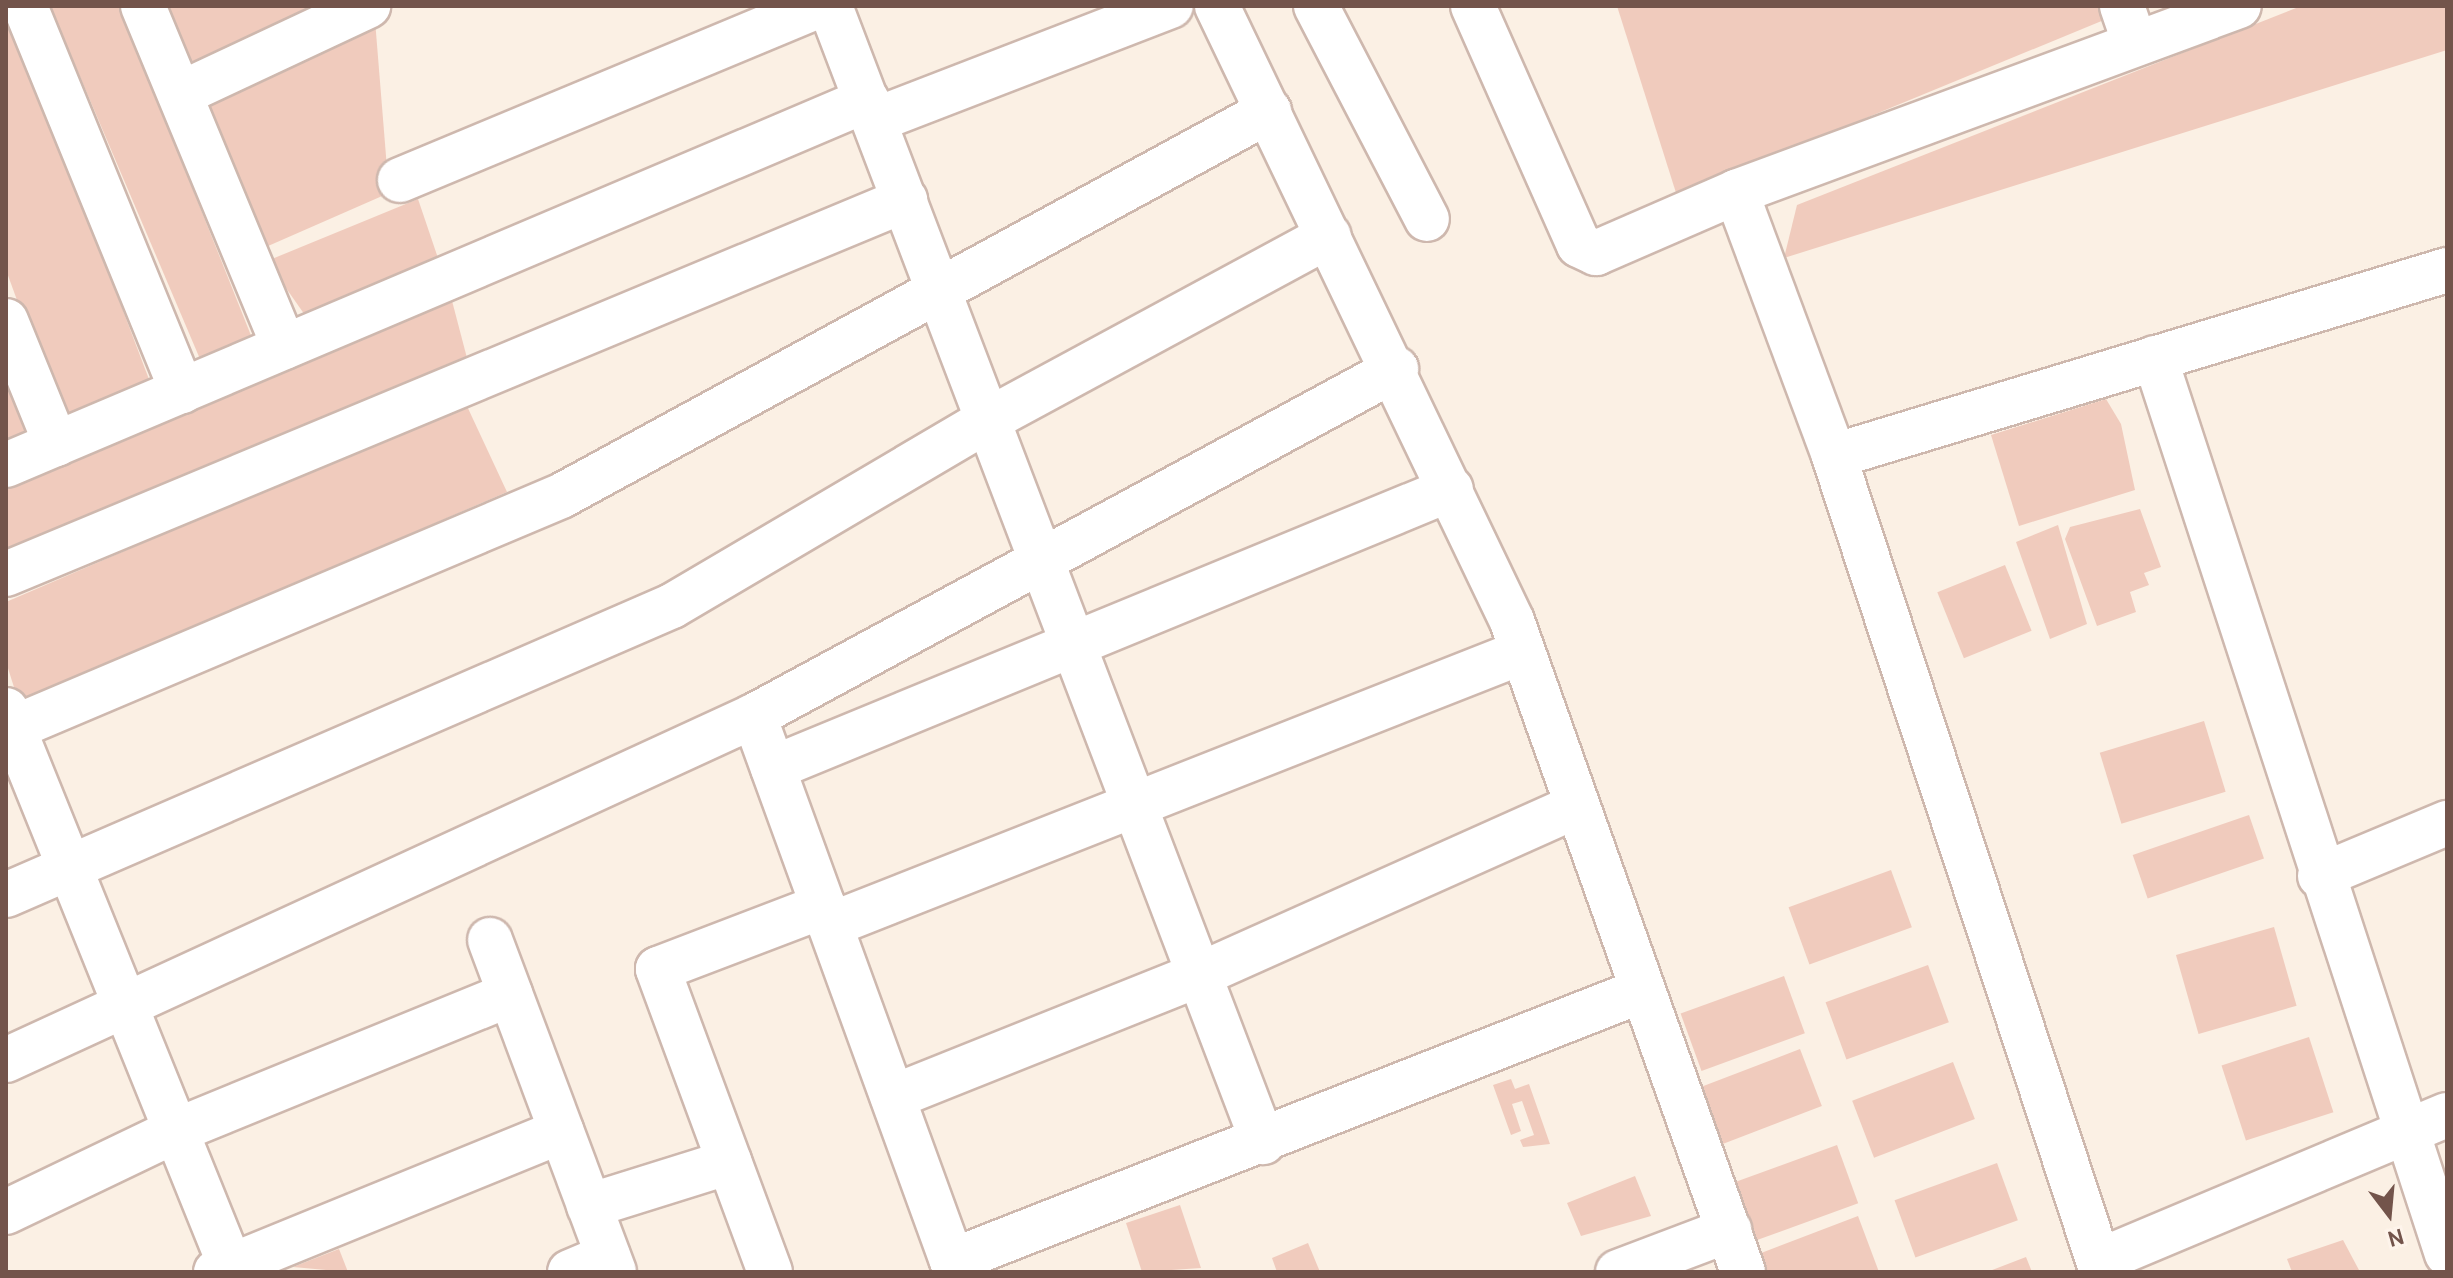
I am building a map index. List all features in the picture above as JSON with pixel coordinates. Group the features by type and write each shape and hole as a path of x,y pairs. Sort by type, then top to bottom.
{"street":[{"path":"25,6 182,391"},
{"path":"143,6 284,347"},
{"path":"180,94 368,6"},
{"path":"400,180 818,6"},
{"path":"830,6 1076,642 1263,1142"},
{"path":"6,465 284,347 871,110 1171,6"},
{"path":"1217,6 1396,369 1522,652 1743,1272"},
{"path":"1316,6 1427,219"},
{"path":"1473,6 1587,253 2129,25 2239,6"},
{"path":"561,1131 227,1270 175,1131 8,723 561,496 938,285 1269,111"},
{"path":"1736,192 1834,456 2101,1267 2447,1115"},
{"path":"6,574 905,200"},
{"path":"6,895 672,606 990,419 1329,236"},
{"path":"1834,456 2447,270"},
{"path":"6,321 56,444"},
{"path":"2155,358 2402,1134 2447,1254"},
{"path":"6,1060 123,1010 754,716 1396,369"},
{"path":"773,768 1451,489"},
{"path":"770,1272 658,969 827,916 1522,652"},
{"path":"754,716 952,1261 1263,1142 1643,990"},
{"path":"893,1097 1201,974 1577,806"},
{"path":"2320,876 2447,823"},
{"path":"490,940 589,1206 597,1267"},
{"path":"6,1212 175,1131 510,994"},
{"path":"589,1206 729,1162"},
{"path":"1618,1272 1729,1230"}],"building":[{"path":"8,6 150,382 63,426 6,270"},
{"path":"50,6 120,6 254,343 200,359"},
{"path":"158,6 330,6 190,71"},
{"path":"1617,6 2099,6 2104,20 1677,196"},
{"path":"2301,6 2447,6 2447,50 1784,258 1797,205"},
{"path":"375,20 389,193 259,250 196,96"},
{"path":"418,199 439,261 307,318 267,261"},
{"path":"451,297 467,358 6,572 6,489"},
{"path":"6,383 28,438 6,445"},
{"path":"2106,399 2121,424 2135,490 2019,526 1991,435"},
{"path":"466,404 507,492 19,703 6,662 6,602"},
{"path":"2140,509 2161,567 2144,573 2149,585 2130,592 2136,612 2097,626 2065,539 2070,527"},
{"path":"2058,525 2087,624 2050,639 2016,542"},
{"path":"2005,565 2032,631 1964,658 1937,592"},
{"path":"2204,721 2226,792 2121,824 2100,753"},
{"path":"2249,815 2264,858 2148,899 2133,855"},
{"path":"1891,870 1912,927 1809,965 1789,907"},
{"path":"2274,927 2297,1006 2199,1034 2176,955"},
{"path":"1928,965 1949,1022 1846,1060 1826,1002"},
{"path":"1784,976 1805,1033 1701,1071 1681,1014"},
{"path":"2309,1037 2333,1112 2246,1141 2222,1065"},
{"path":"1800,1049 1822,1106 1720,1145 1698,1088"},
{"path":"1953,1062 1975,1119 1874,1158 1852,1101"},
{"path":"1511,1079 1515,1089 1529,1084 1550,1144 1523,1147 1520,1140 1534,1135 1522,1101 1512,1104 1521,1131 1511,1135 1493,1085"},
{"path":"1837,1145 1858,1203 1756,1241 1735,1182"},
{"path":"1997,1163 2018,1220 1915,1258 1895,1200"},
{"path":"1635,1176 1651,1216 1581,1236 1567,1203"},
{"path":"1180,1205 1201,1268 1142,1272 1126,1223"},
{"path":"1858,1216 1879,1272 1763,1272 1756,1255"},
{"path":"2343,1240 2360,1272 2292,1272 2287,1259"},
{"path":"1308,1243 1320,1272 1277,1272 1272,1258"},
{"path":"339,1249 348,1272 293,1267"},
{"path":"2026,1257 2032,1272 1987,1272"}]}
